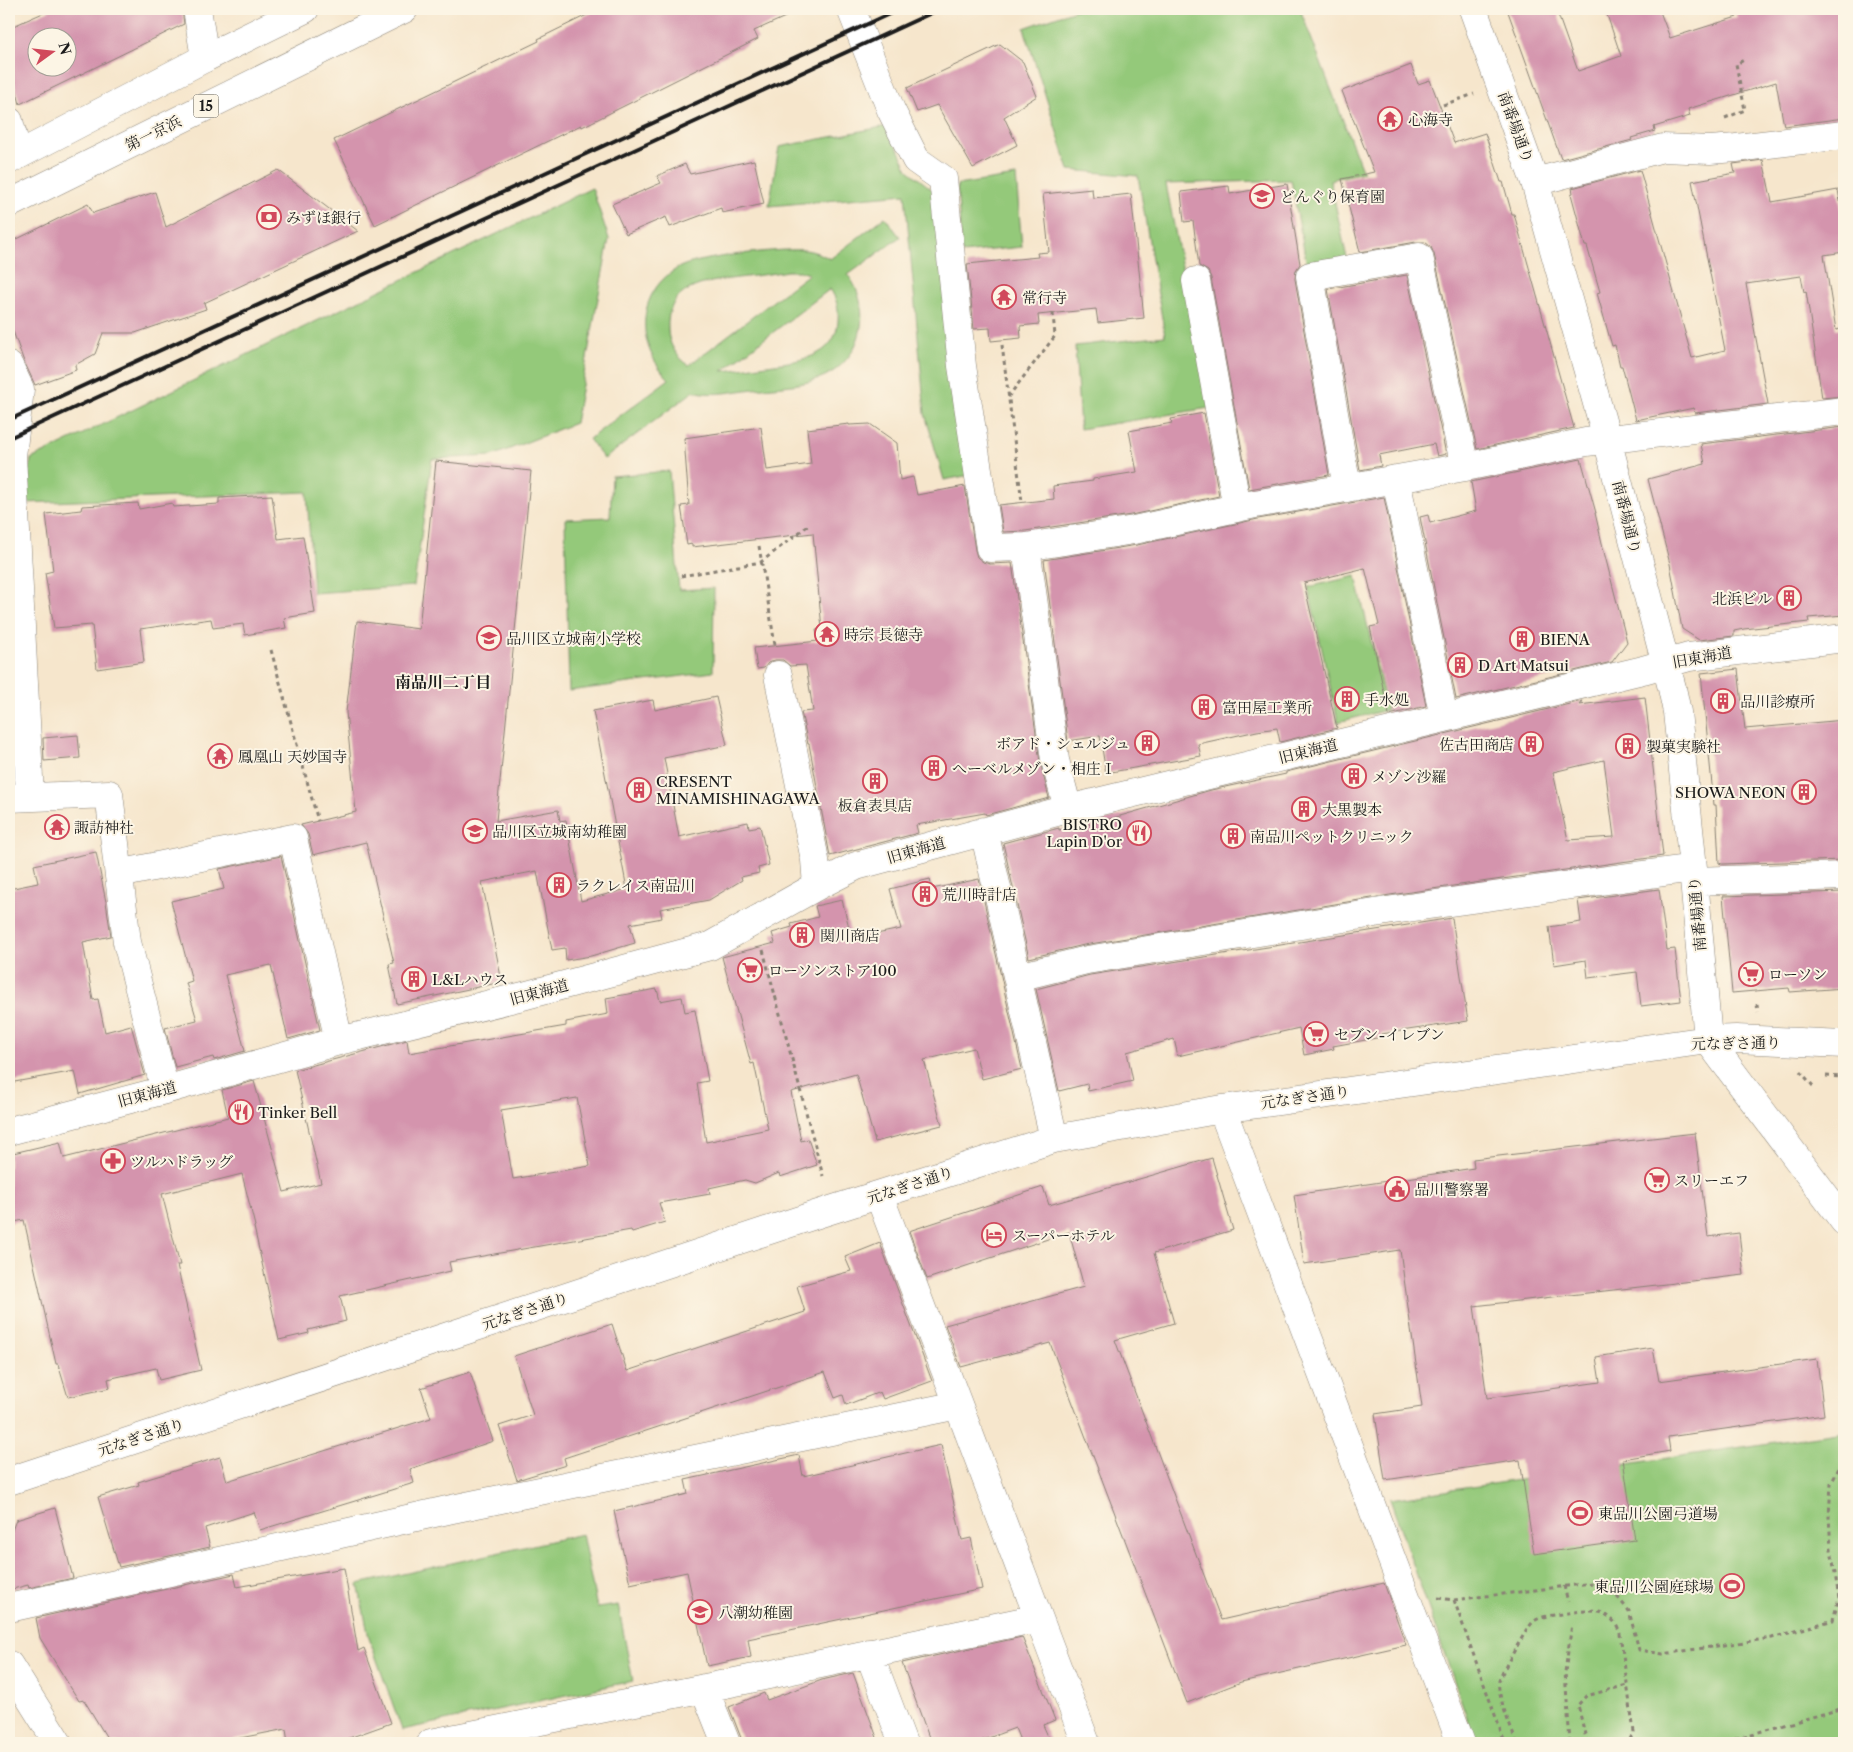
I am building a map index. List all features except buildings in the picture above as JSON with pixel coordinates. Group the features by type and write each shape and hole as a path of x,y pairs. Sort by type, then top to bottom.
{"main road":[{"path":"197,9 205,58"},
{"path":"9,121 13,157 205,58 305,9"},
{"name":"第一京浜","path":"9,204 404,9"},
{"path":"851,9 891,110 916,160 943,179 962,366 990,548 1026,547 1134,530 1237,508 1465,467 1586,442 1844,411"},
{"name":"南番場通り","path":"1473,9 1535,182 1607,439 1672,688 1694,875 1708,1040"},
{"path":"1535,182 1663,148 1710,150 1844,135"},
{"path":"1347,488 1310,276 1419,257 1465,467"},
{"path":"1196,281 1237,508"},
{"path":"9,366 20,389 12,456 19,797 109,794 127,942 165,1090"},
{"path":"1396,480 1444,718"},
{"path":"1026,547 1055,760 1068,809"},
{"name":"旧東海道","path":"9,1131 339,1041 523,996 710,946 856,866 984,831 1689,657 1844,638"},
{"path":"778,675 814,860 817,886"},
{"path":"984,831 1054,1139"},
{"path":"119,874 293,838 339,1041"},
{"path":"1018,977 1087,960 1384,911 1694,875 1844,876"},
{"name":"元なぎさ通り","path":"9,1481 1054,1139 1222,1109 1708,1040 1736,1039 1844,1044"},
{"path":"1708,1040 1844,1221"},
{"path":"1222,1109 1461,1743"},
{"path":"879,1195 1086,1743"},
{"path":"9,1608 452,1510 958,1405"},
{"path":"431,1743 1038,1618"},
{"path":"869,1653 903,1743"},
{"path":"9,1665 58,1743"},
{"path":"704,1688 726,1743"}],"path":[{"path":"1721,120 1745,110 1736,64 1746,59"},
{"path":"1442,105 1477,93"},
{"path":"1008,397 1055,336 1053,314"},
{"path":"1002,346 1022,502"},
{"path":"681,576 761,562 810,524"},
{"path":"759,546 775,646"},
{"path":"271,650 318,821"},
{"path":"755,921 823,1176"},
{"path":"1800,1071 1814,1086"},
{"path":"1826,1076 1844,1077"},
{"path":"1505,1743 1454,1600 1592,1583 1614,1593 1629,1611 1639,1650 1663,1654 1772,1638 1833,1620 1839,1598 1830,1532 1831,1484 1840,1466 1844,1464"},
{"path":"1564,1586 1568,1602"},
{"path":"1517,1743 1500,1695 1498,1682 1525,1631 1534,1621 1554,1615 1594,1610 1616,1623 1620,1634 1634,1732 1628,1743"},
{"path":"1570,1743 1566,1672 1572,1624"},
{"path":"1587,1743 1578,1705 1586,1696 1627,1685"},
{"path":"1720,1743 1844,1708"}],"green space":[{"path":"1078,9 1300,9 1363,172 1330,180 1348,263 1308,272 1291,180 1166,184 1209,408 1080,429 1075,346 1165,336 1138,176 1069,170 1024,28"},
{"path":"887,126 908,170 934,191 970,475 944,480 925,414 905,194 769,206 779,147"},
{"path":"1016,176 1022,247 962,253 957,185"},
{"path":"592,188 609,239 575,423 492,456 432,459 414,586 313,593 307,492 25,503 31,459"},
{"path":"885,217 900,237 848,275 856,288 862,317 856,345 838,368 825,376 800,384 716,394 694,391 604,459 589,439 669,379 658,366 650,351 645,320 648,304 655,290 665,277 690,263 741,254 779,250 805,250 818,253 830,259","holes":["787,271 800,271 809,274 689,365 677,354 671,345 668,330 669,315 673,304 680,295 690,289 713,282","830,289 837,304 838,321 836,334 822,351 813,356 790,362 722,371"]},
{"path":"669,471 679,590 714,588 713,672 569,691 565,519 610,517 612,476"},
{"path":"1356,576 1387,710 1338,722 1308,587"},
{"path":"1844,1432 1844,1743 1476,1743 1390,1499"},
{"path":"582,1534 597,1608 618,1605 633,1681 402,1730 369,1638 358,1584"}],"railway":[{"path":"9,420 900,9"},
{"path":"9,438 940,9"}],"place":[{"name":"心海寺","path":"1390,119"},
{"name":"どんぐり保育園","path":"1262,196"},
{"name":"みずほ銀行","path":"269,217"},
{"name":"常行寺","path":"1004,297"},
{"name":"北浜ビル","path":"1789,598"},
{"name":"時宗 長徳寺","path":"827,634"},
{"name":"品川区立城南小学校","path":"489,638"},
{"name":"BIENA","path":"1522,639"},
{"name":"D Art Matsui","path":"1460,665"},
{"name":"手水処","path":"1347,699"},
{"name":"品川診療所","path":"1723,701"},
{"name":"富田屋工業所","path":"1204,707"},
{"name":"ボアド・シェルジュ","path":"1147,743"},
{"name":"佐古田商店","path":"1531,744"},
{"name":"製菓実験社","path":"1628,746"},
{"name":"鳳凰山 天妙国寺","path":"220,756"},
{"name":"へーベルメゾン・相庄Ⅰ","path":"934,768"},
{"name":"メゾン沙羅","path":"1354,776"},
{"name":"板倉表具店","path":"875,781"},
{"name":"CRESENT MINAMISHINAGAWA","path":"639,790"},
{"name":"SHOWA NEON","path":"1804,792"},
{"name":"大黒製本","path":"1304,809"},
{"name":"諏訪神社","path":"57,827"},
{"name":"品川区立城南幼稚園","path":"475,831"},
{"name":"BISTRO Lapin D'or","path":"1139,833"},
{"name":"南品川ペットクリニック","path":"1233,836"},
{"name":"ラクレイス南品川","path":"559,885"},
{"name":"荒川時計店","path":"925,894"},
{"name":"関川商店","path":"802,935"},
{"name":"ローソンストア100","path":"750,970"},
{"name":"ローソン","path":"1751,974"},
{"name":"L&Lハウス","path":"414,979"},
{"name":"セブン-イレブン","path":"1316,1034"},
{"name":"Tinker Bell","path":"241,1112"},
{"name":"ツルハドラッグ","path":"113,1161"},
{"name":"スリーエフ","path":"1657,1180"},
{"name":"品川警察署","path":"1397,1189"},
{"name":"スーパーホテル","path":"994,1235"},
{"name":"東品川公園弓道場","path":"1580,1513"},
{"name":"東品川公園庭球場","path":"1732,1586"},
{"name":"八潮幼稚園","path":"700,1612"}],"district":[{"name":"南品川二丁目","path":"443,682"}]}
